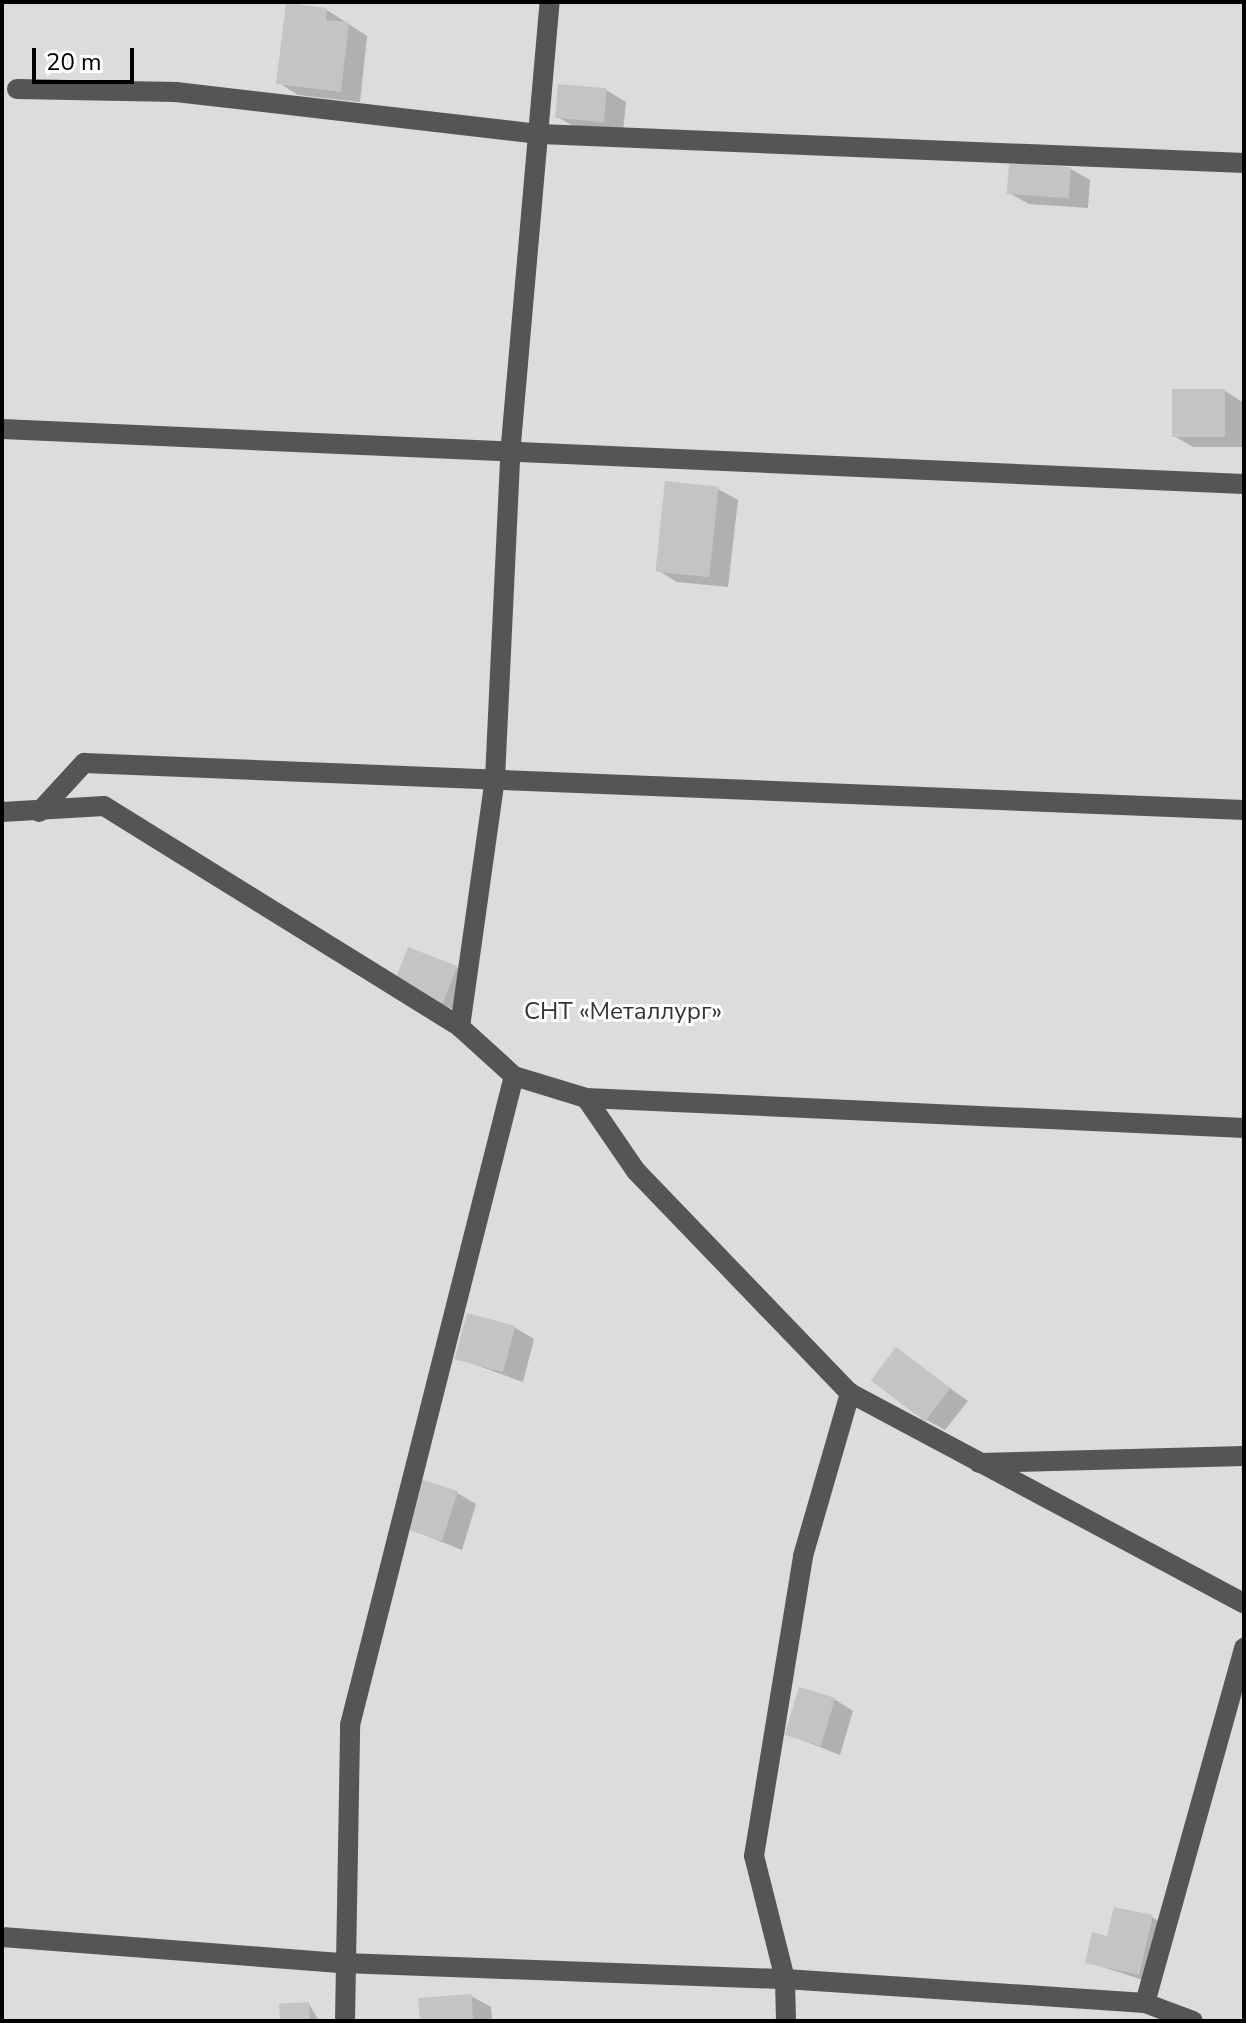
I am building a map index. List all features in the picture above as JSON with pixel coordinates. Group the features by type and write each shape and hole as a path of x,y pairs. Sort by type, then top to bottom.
{"lane":[{"path":"460,1027 495,779 510,455 550,2"},
{"path":"17,89 176,92 540,134 1244,163"},
{"path":"2,429 510,455 1244,484"},
{"path":"39,812 84,763 1244,810"},
{"path":"2,812 104,806 460,1027 514,1076 586,1098 1244,1128"},
{"path":"345,2021 343,1963 350,1725 514,1076"},
{"path":"586,1098 636,1171 850,1393 975,1463 1244,1603"},
{"path":"786,2021 785,1979 754,1856 803,1556 850,1393"},
{"path":"975,1463 1244,1456"},
{"path":"1145,2003 1244,1648"},
{"path":"2,1937 343,1963 785,1979 1145,2003 1193,2021"}],"green space":[{"name":"СНТ «Металлург»","path":"2,2 1244,2 1244,2021 2,2021"}],"building":[{"path":"286,3 327,8 326,20 349,22 341,92 276,84"},
{"path":"558,84 607,88 604,122 555,118"},
{"path":"1009,163 1071,167 1069,198 1007,194"},
{"path":"1172,389 1225,389 1225,437 1172,437"},
{"path":"665,481 719,487 709,577 655,572"},
{"path":"408,947 457,966 443,1003 394,984"},
{"path":"467,1313 515,1326 503,1372 455,1359"},
{"path":"896,1347 950,1388 925,1421 871,1381"},
{"path":"420,1479 458,1491 442,1541 404,1528"},
{"path":"799,1687 835,1698 821,1746 784,1735"},
{"path":"1114,1907 1153,1915 1139,1975 1085,1963 1092,1932 1107,1936"},
{"path":"472,1994 473,2021 420,2021 418,1998"},
{"path":"309,2002 310,2021 280,2021 279,2004"}]}
